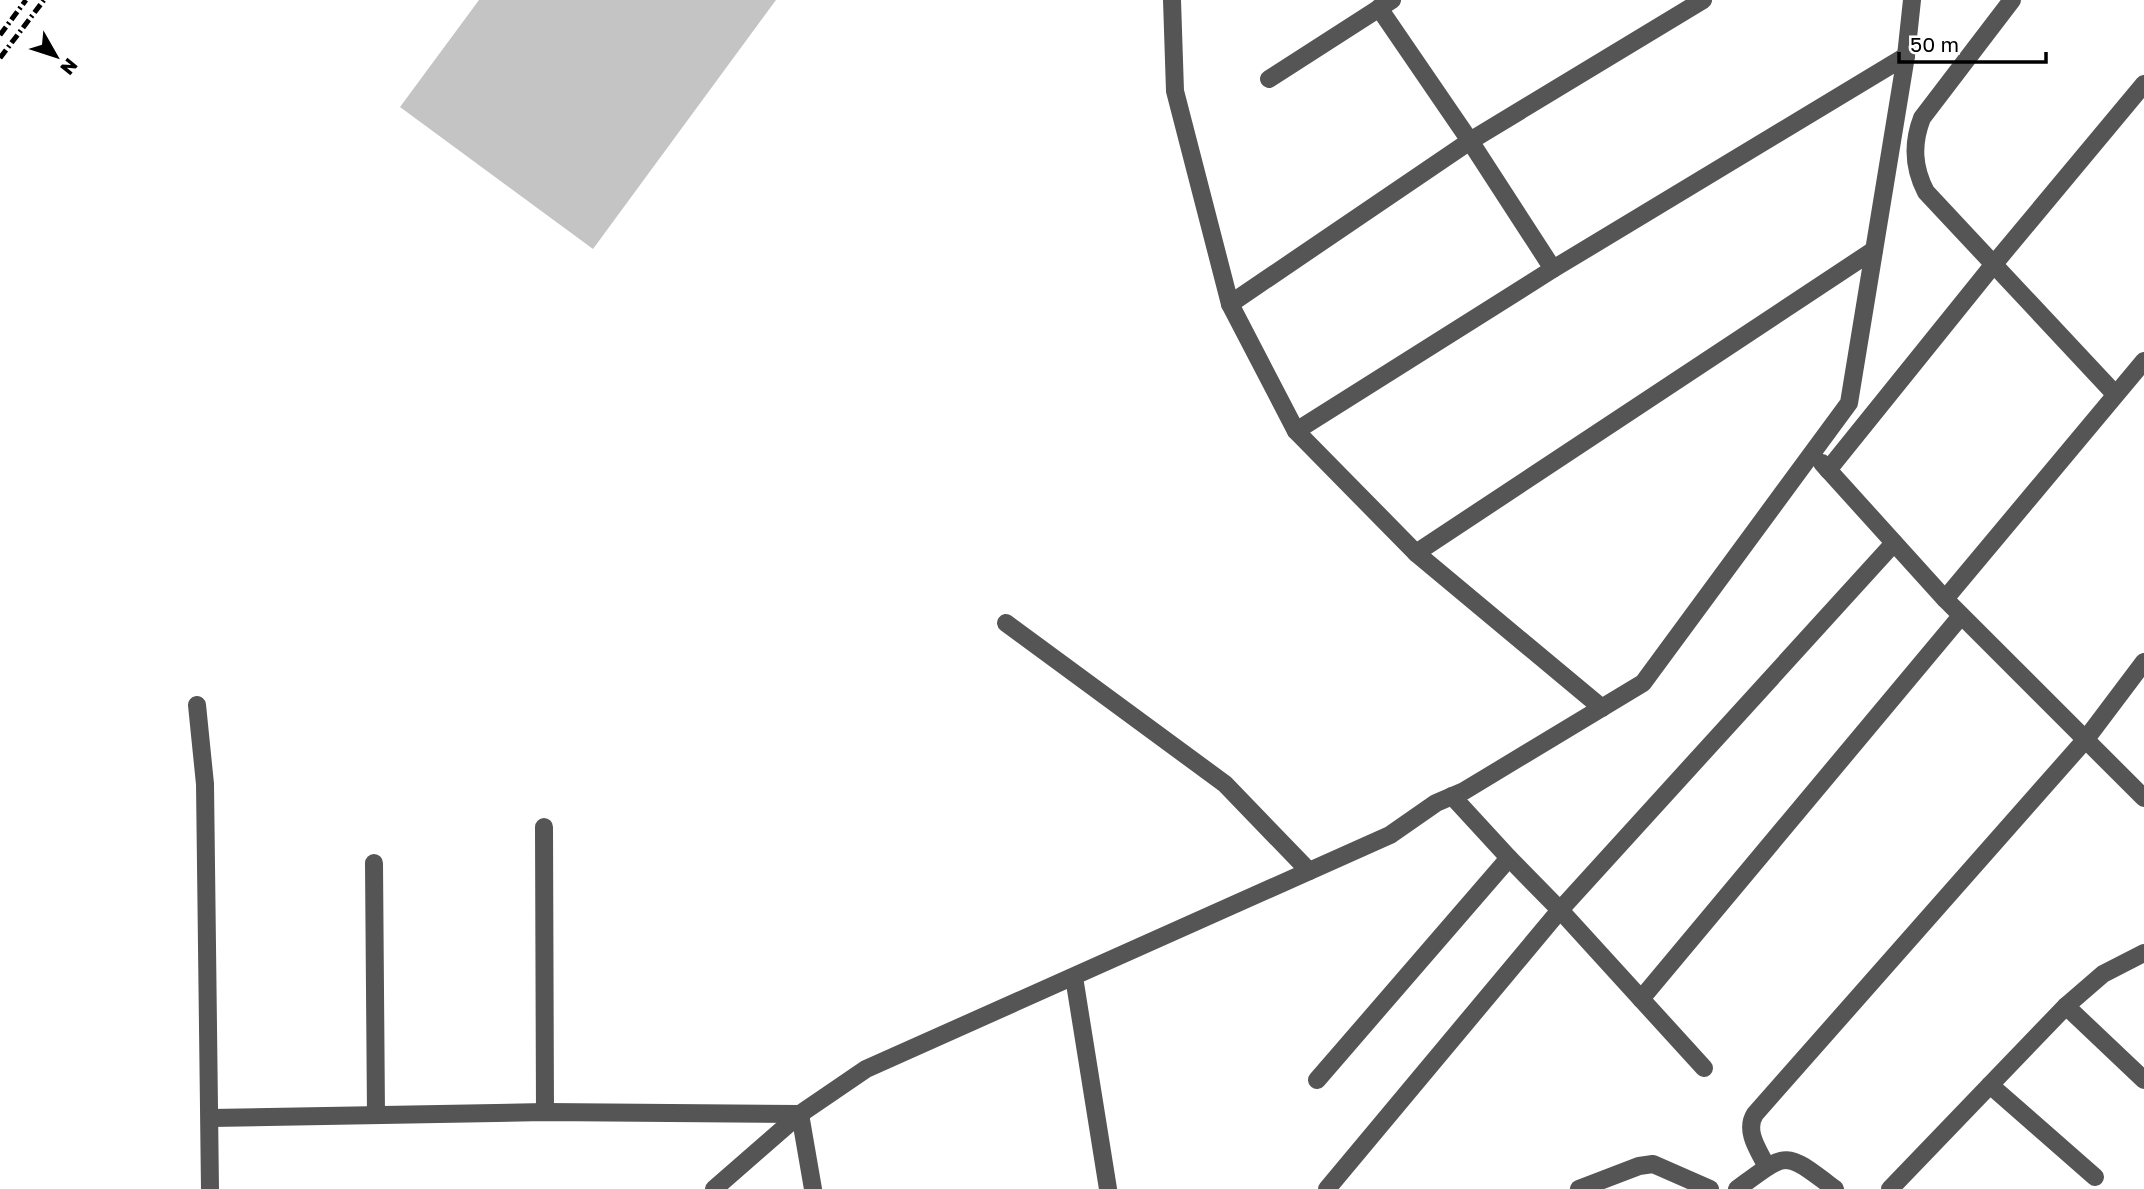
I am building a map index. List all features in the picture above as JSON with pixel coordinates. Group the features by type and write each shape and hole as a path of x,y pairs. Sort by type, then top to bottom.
{"street":[{"path":"1172,0 1175,91 1230,304 1296,431 1416,553 1602,708"},
{"path":"1230,304 1470,141 1703,0"},
{"path":"714,1189 800,1114 866,1069 1390,835 1436,803 1643,683 1849,403 1906,56 1912,0"},
{"path":"2012,0 1922,118 1917,130 1914,155 1918,177 1926,192 2115,394"},
{"path":"1269,79 1385,4 1553,270"},
{"path":"1296,431 1553,270 1906,56"},
{"path":"1828,471 1994,264 2144,84"},
{"path":"1416,553 1874,250"},
{"path":"1945,599 2144,361"},
{"path":"1812,453 1945,599 2144,798"},
{"path":"1327,1189 1560,910 1894,543"},
{"path":"1641,999 1962,616"},
{"path":"1006,623 1225,784 1309,871"},
{"path":"1767,1167 1750,1131 1750,1122 1755,1115 2086,739 2143,666"},
{"path":"197,705 205,784 211,1118 208,1187"},
{"path":"1451,796 1560,910 1704,1068"},
{"path":"544,827 545,1112"},
{"path":"1317,1080 1509,858"},
{"path":"374,863 376,1115"},
{"path":"1890,1189 2066,1006 2103,974 2144,953"},
{"path":"1073,976 1108,1189"},
{"path":"2066,1006 2144,1080"},
{"path":"1990,1085 2095,1177"},
{"path":"211,1118 545,1112 800,1114"},
{"path":"800,1114 813,1189"},
{"path":"1737,1189 1783,1159 1791,1159 1805,1166 1835,1189"},
{"path":"1579,1189 1639,1166 1653,1164 1710,1189"}],"building":[{"path":"479,0 776,0 593,249 400,107"}],"railway":[{"path":"0,35 26,0"},
{"path":"0,58 44,0"}]}
